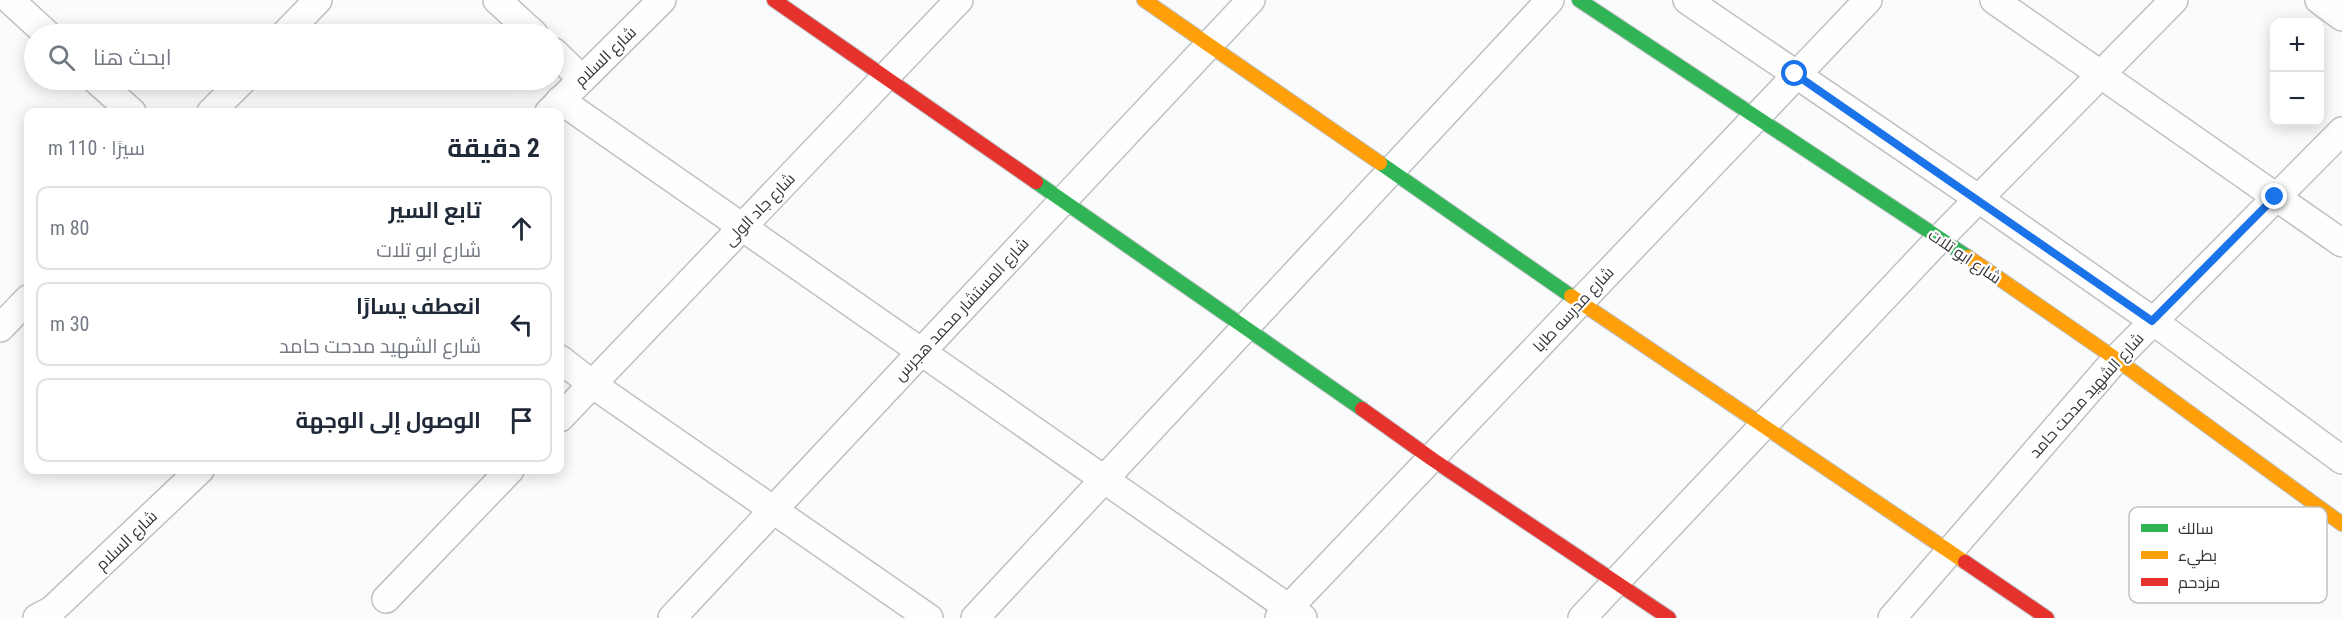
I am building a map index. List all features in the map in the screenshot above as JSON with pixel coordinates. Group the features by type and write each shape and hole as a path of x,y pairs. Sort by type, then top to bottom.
{"street":[{"path":"10,0 36,24"},
{"path":"295,24 318,0"},
{"path":"497,0 523,24"},
{"name":"شارع السلام","path":"554,106 662,0"},
{"path":"774,0 1246,327 1432,459 1669,618"},
{"name":"شارع جاد الولى","path":"564,414 959,0"},
{"path":"1144,0 1580,302 2047,618"},
{"name":"شارع المستشار محمد هجرس","path":"672,618 1251,0"},
{"path":"975,618 1550,0"},
{"name":"شارع ابو تلات","path":"1579,0 1940,238 2116,359 2319,507"},
{"path":"1687,0 1979,199 2152,321 2342,460"},
{"name":"شارع مدرسه طابا","path":"1290,615 1432,459 1795,74 1868,0"},
{"path":"1994,0 2342,243"},
{"path":"1582,618 1940,238 2174,0"},
{"path":"2319,0 2342,17"},
{"path":"564,62 581,78"},
{"path":"107,90 128,108"},
{"path":"216,108 233,90"},
{"path":"564,113 741,228 1103,480 1290,615"},
{"name":"شارع الشهيد مدحت حامد","path":"1892,618 2116,359 2342,131"},
{"path":"0,328 24,303"},
{"path":"564,361 592,384 929,618"},
{"name":"شارع السلام","path":"45,614 196,474"},
{"path":"386,599 506,474"},
{"name":"شارع ابو تلات","path":"2327,513 2342,524"}],"traffic: fast":[{"path":"1579,0 1968,257"},
{"path":"1380,163 1571,296"},
{"path":"1036,182 1362,409"}],"traffic: slow":[{"path":"1144,0 1380,163"},
{"path":"1968,257 2116,359 2319,507"},
{"path":"1571,296 1965,562"},
{"path":"2327,513 2342,524"}],"traffic: jam":[{"path":"774,0 1036,182"},
{"path":"1362,409 1432,459 1669,618"},
{"path":"1965,562 2047,618"}],"route":[{"path":"1795,74 1979,199 2152,321 2275,197"}]}
